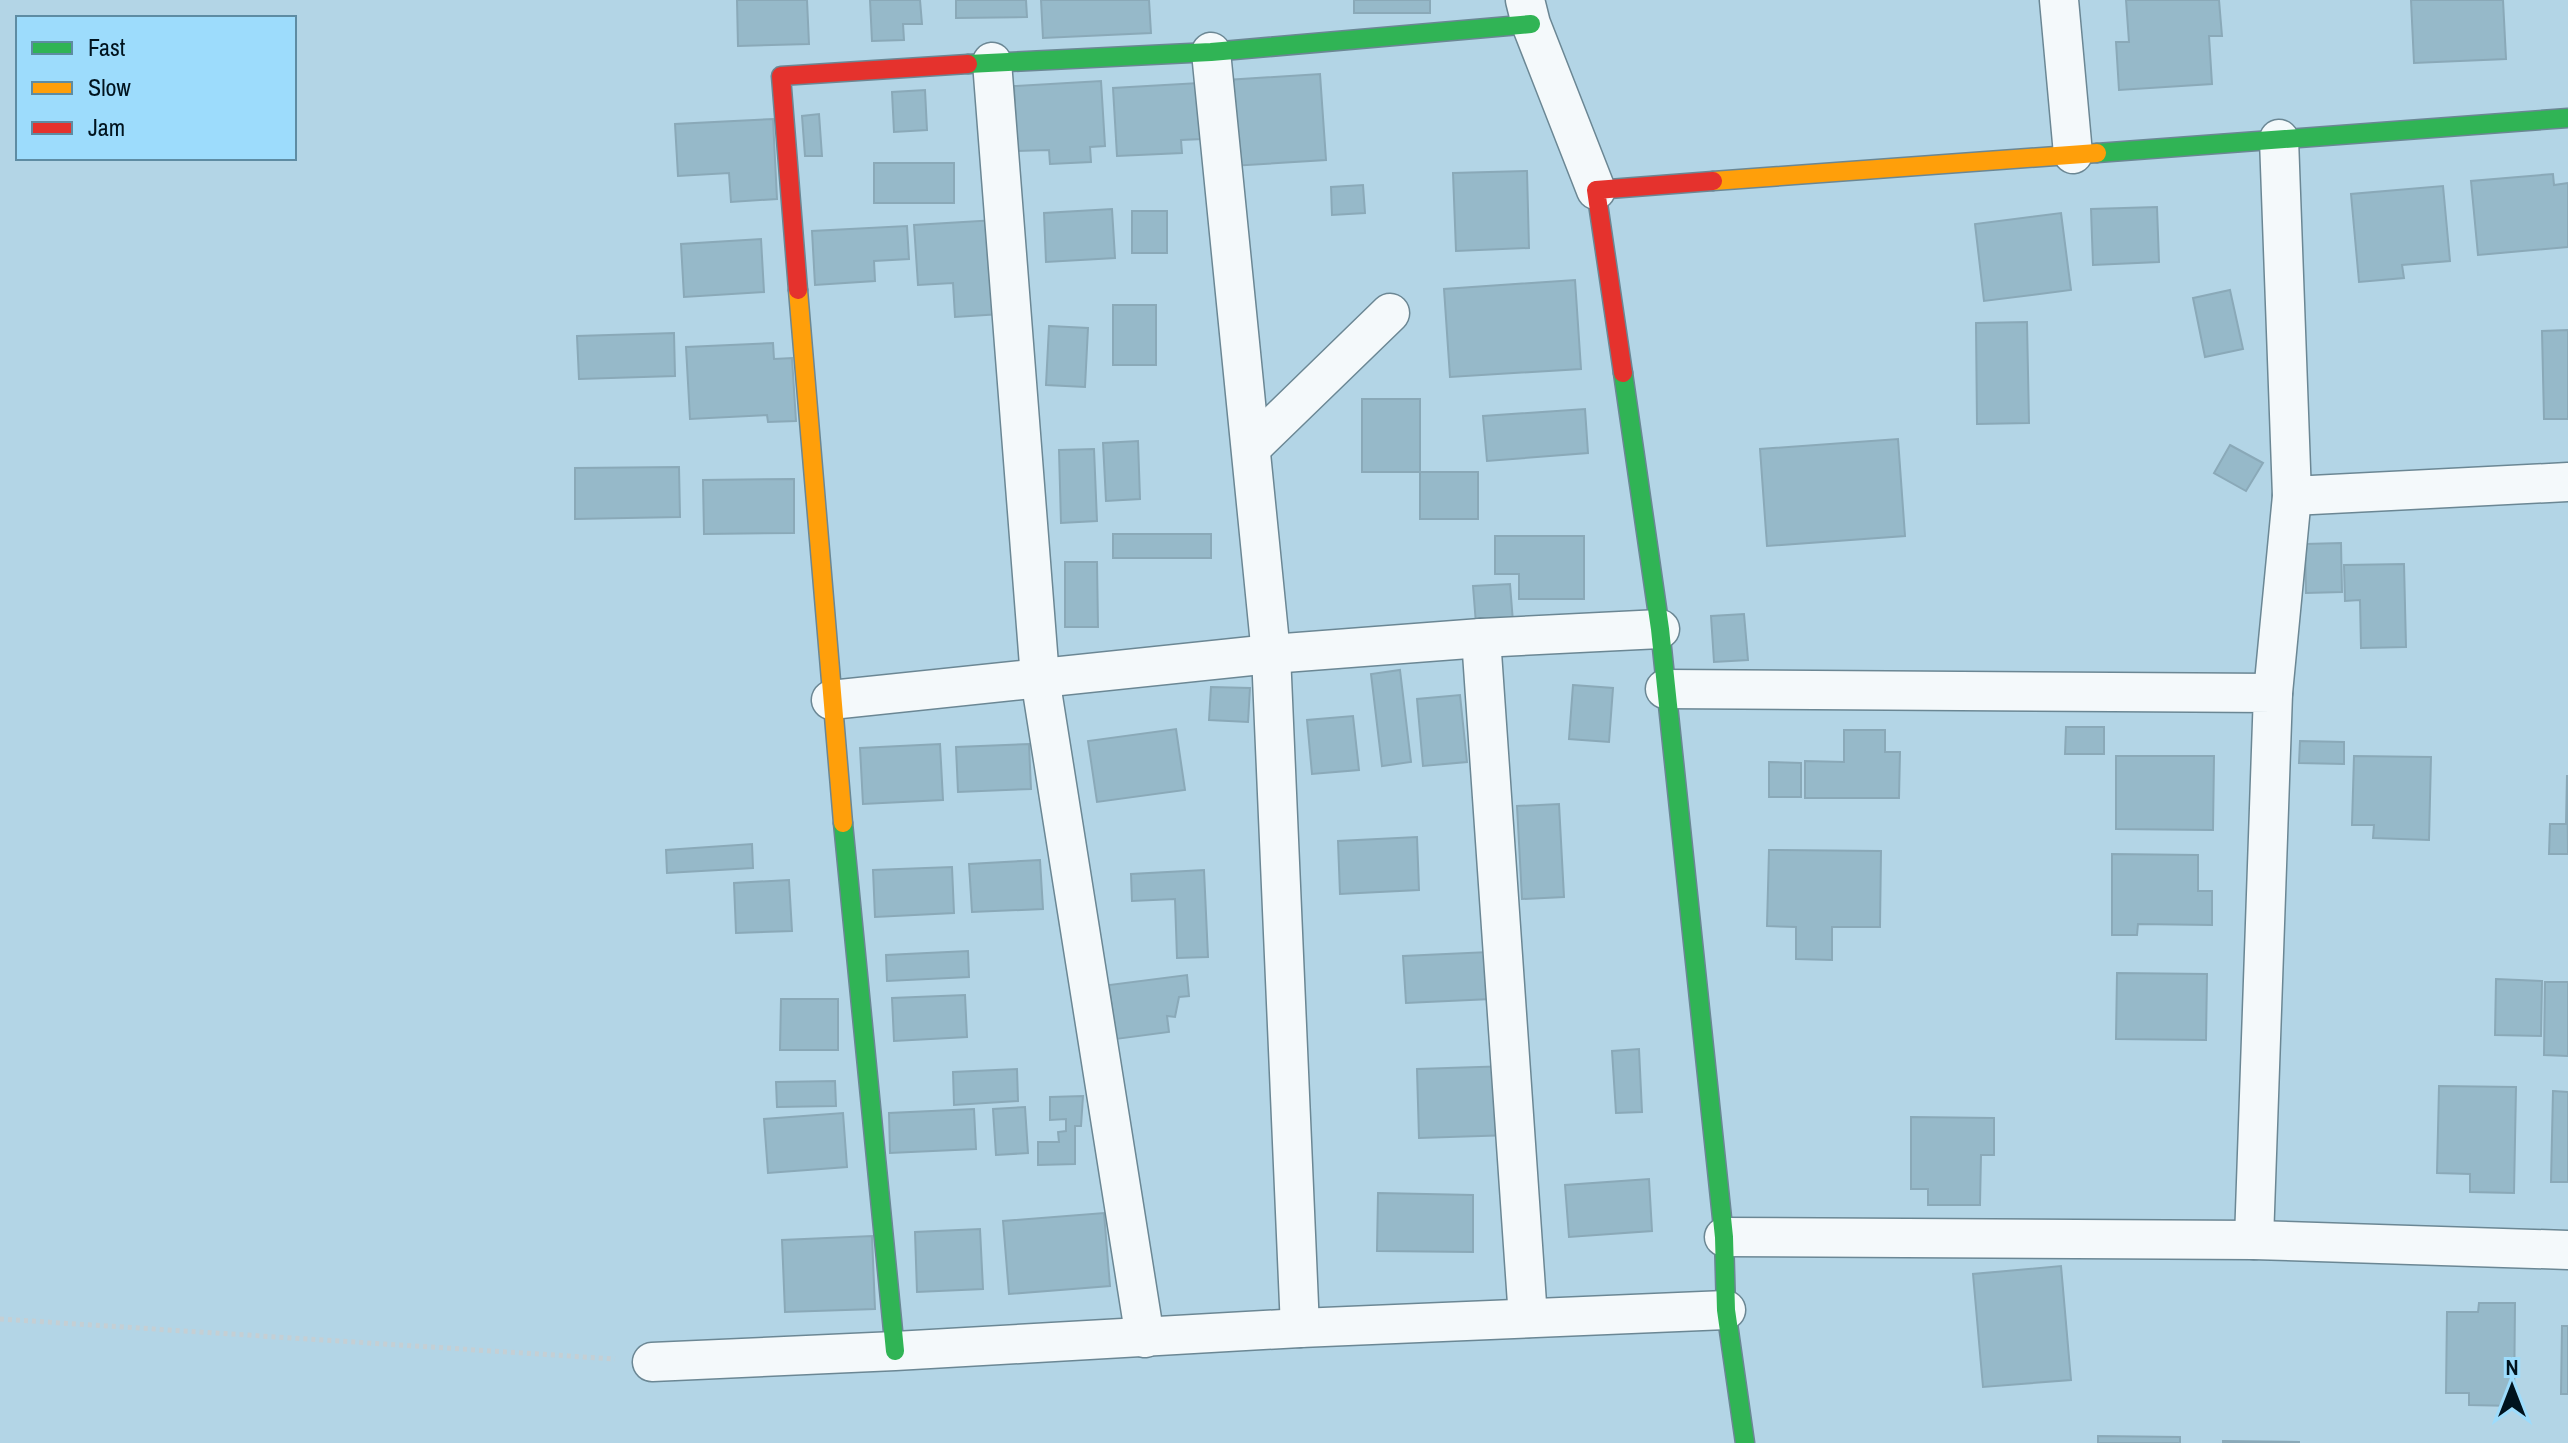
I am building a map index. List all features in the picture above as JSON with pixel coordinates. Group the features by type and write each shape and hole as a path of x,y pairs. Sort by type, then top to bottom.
{"street":[{"path":"2059,0 2073,154"},
{"path":"895,1351 831,700 781,76 1211,52 1528,12 1596,190 1660,629 1724,1237 1726,1310 1745,1443"},
{"path":"1211,52 1271,654 1300,1328"},
{"path":"992,62 1040,678 1145,1338"},
{"path":"1596,190 2568,118"},
{"path":"2254,1240 2273,693 2292,496 2279,139"},
{"path":"1251,448 1390,313"},
{"path":"2292,496 2568,482"},
{"path":"831,700 1271,654 1481,638 1660,629"},
{"path":"1481,638 1528,1318"},
{"path":"1665,689 2273,693"},
{"path":"1724,1237 2254,1240 2568,1250"},
{"path":"652,1362 1300,1328 1726,1310"}],"path":[{"path":"0,1319 652,1362"}],"building":[{"path":"737,0 807,0 809,44 738,46"},
{"path":"870,0 920,0 922,24 903,24 904,40 872,41"},
{"path":"956,0 1026,0 1027,17 956,18"},
{"path":"1041,0 1149,0 1151,33 1043,38"},
{"path":"1354,0 1430,0 1430,13 1354,13"},
{"path":"2126,0 2219,0 2222,36 2209,36 2212,84 2119,90 2116,42 2129,42"},
{"path":"2411,0 2503,0 2506,59 2414,63"},
{"path":"1320,74 1326,160 1231,166 1226,80"},
{"path":"1101,81 1105,146 1090,147 1091,162 1050,164 1049,150 1017,151 1014,86"},
{"path":"1199,83 1202,139 1181,140 1182,153 1117,156 1113,88"},
{"path":"925,90 927,130 894,132 892,92"},
{"path":"819,114 822,156 805,156 802,116"},
{"path":"773,119 777,199 731,202 729,173 678,176 675,124"},
{"path":"874,163 954,163 954,203 874,203"},
{"path":"1527,171 1529,248 1456,251 1453,173"},
{"path":"2553,174 2554,185 2568,183 2568,247 2478,255 2471,181"},
{"path":"1363,185 1365,213 1332,215 1331,187"},
{"path":"2443,186 2450,261 2402,265 2404,278 2359,282 2351,194"},
{"path":"2157,207 2159,262 2093,265 2091,209"},
{"path":"1112,209 1115,258 1046,262 1044,213"},
{"path":"1132,211 1167,211 1167,253 1132,253"},
{"path":"2061,213 2071,290 1984,301 1975,224"},
{"path":"996,220 1001,314 955,317 953,283 918,285 914,225"},
{"path":"907,226 909,259 874,261 875,281 815,285 812,231"},
{"path":"761,239 764,292 684,297 681,244"},
{"path":"1575,280 1581,369 1450,377 1444,289"},
{"path":"2230,290 2243,349 2205,357 2193,298"},
{"path":"1113,305 1156,305 1156,365 1113,365"},
{"path":"2027,322 2029,423 1977,424 1976,323"},
{"path":"1049,326 1088,328 1085,387 1046,385"},
{"path":"2568,330 2568,419 2544,419 2542,331"},
{"path":"674,333 675,376 579,379 577,336"},
{"path":"773,343 774,359 792,358 796,421 768,422 767,415 690,419 686,347"},
{"path":"1362,399 1420,399 1420,472 1362,472"},
{"path":"1585,409 1588,453 1487,461 1483,416"},
{"path":"1898,439 1905,536 1767,546 1760,449"},
{"path":"1138,441 1140,499 1106,501 1103,443"},
{"path":"2230,445 2263,463 2246,491 2214,473"},
{"path":"1094,449 1097,521 1061,523 1059,450"},
{"path":"679,467 680,517 575,519 575,468"},
{"path":"1420,472 1478,472 1478,519 1420,519"},
{"path":"794,479 794,533 704,534 703,480"},
{"path":"1113,534 1211,534 1211,558 1113,558"},
{"path":"1495,536 1584,536 1584,599 1519,599 1519,574 1495,574"},
{"path":"2341,543 2342,592 2306,593 2305,544"},
{"path":"1065,562 1097,562 1098,627 1065,627"},
{"path":"2404,564 2406,647 2361,648 2360,600 2345,601 2344,565"},
{"path":"1510,584 1513,622 1476,624 1473,586"},
{"path":"1744,614 1748,660 1714,662 1711,616"},
{"path":"1400,670 1411,762 1382,766 1371,674"},
{"path":"1573,685 1613,688 1609,742 1569,739"},
{"path":"1211,687 1250,688 1248,722 1209,720"},
{"path":"1460,695 1467,762 1423,766 1417,699"},
{"path":"1353,716 1359,770 1312,774 1307,720"},
{"path":"2066,727 2104,727 2104,754 2065,754"},
{"path":"1176,729 1185,790 1097,802 1088,741"},
{"path":"1844,730 1885,730 1885,752 1900,752 1899,798 1805,798 1805,761 1844,762"},
{"path":"2300,741 2344,742 2344,764 2299,763"},
{"path":"940,744 943,800 863,804 860,748"},
{"path":"1029,744 1031,789 958,792 956,747"},
{"path":"2116,756 2214,756 2213,830 2116,829"},
{"path":"2354,756 2431,757 2429,840 2373,838 2374,825 2352,825"},
{"path":"1769,762 1801,763 1801,797 1769,797"},
{"path":"2567,775 2568,854 2549,854 2550,824 2566,824"},
{"path":"1559,804 1564,897 1522,899 1517,806"},
{"path":"1417,837 1419,890 1340,894 1338,841"},
{"path":"752,844 753,868 667,873 666,850"},
{"path":"1769,850 1881,851 1880,927 1832,927 1832,960 1796,959 1796,927 1767,926"},
{"path":"2112,854 2198,855 2198,891 2212,891 2212,925 2138,924 2137,935 2112,935"},
{"path":"1040,860 1043,909 972,912 969,864"},
{"path":"952,867 954,913 875,917 873,870"},
{"path":"1204,870 1208,957 1177,958 1175,899 1132,901 1131,874"},
{"path":"789,880 792,931 736,933 734,883"},
{"path":"968,951 969,977 887,981 886,955"},
{"path":"1489,952 1491,999 1406,1003 1403,956"},
{"path":"2117,973 2207,974 2206,1040 2116,1039"},
{"path":"1187,975 1189,996 1179,997 1175,1017 1167,1016 1169,1032 1116,1039 1109,985"},
{"path":"2496,979 2542,981 2541,1036 2495,1035"},
{"path":"2545,982 2568,982 2568,1056 2544,1055"},
{"path":"965,995 967,1037 894,1041 892,998"},
{"path":"781,999 838,999 838,1050 780,1050"},
{"path":"1639,1049 1642,1112 1616,1113 1612,1051"},
{"path":"1510,1066 1512,1135 1419,1138 1417,1069"},
{"path":"1017,1069 1018,1101 954,1105 953,1072"},
{"path":"835,1081 836,1106 777,1107 776,1082"},
{"path":"2439,1086 2516,1087 2514,1193 2470,1192 2470,1174 2437,1173"},
{"path":"2553,1091 2568,1092 2568,1182 2551,1182"},
{"path":"1083,1096 1081,1126 1075,1126 1075,1164 1038,1165 1038,1142 1059,1142 1058,1132 1066,1131 1066,1119 1050,1120 1050,1097"},
{"path":"1025,1107 1028,1153 996,1155 993,1109"},
{"path":"974,1109 976,1149 890,1153 889,1113"},
{"path":"843,1113 847,1167 768,1173 764,1119"},
{"path":"1911,1117 1994,1118 1994,1155 1981,1155 1980,1205 1928,1205 1928,1189 1911,1189"},
{"path":"1649,1179 1652,1231 1569,1237 1565,1185"},
{"path":"1378,1193 1473,1195 1473,1252 1377,1251"},
{"path":"1104,1213 1110,1286 1009,1294 1003,1221"},
{"path":"980,1229 983,1289 917,1292 915,1232"},
{"path":"872,1236 875,1309 785,1312 782,1240"},
{"path":"2061,1266 2071,1380 1983,1387 1973,1274"},
{"path":"2479,1303 2515,1303 2514,1406 2469,1405 2469,1393 2446,1393 2447,1312 2478,1312"},
{"path":"2562,1326 2568,1326 2568,1394 2561,1394"},
{"path":"2098,1436 2180,1437 2180,1443 2098,1443"},
{"path":"2299,1442 2299,1443 2223,1443"}],"traffic: fast":[{"path":"968,64 1211,52 1531,24"},
{"path":"2097,153 2568,118"},
{"path":"1623,373 1660,629 1724,1237 1726,1310 1745,1443"},
{"path":"843,823 895,1351"}],"traffic: slow":[{"path":"1713,181 2097,153"},
{"path":"798,290 843,823"}],"traffic: jam":[{"path":"798,290 781,76 968,64"},
{"path":"1623,373 1596,190 1713,181"}]}
